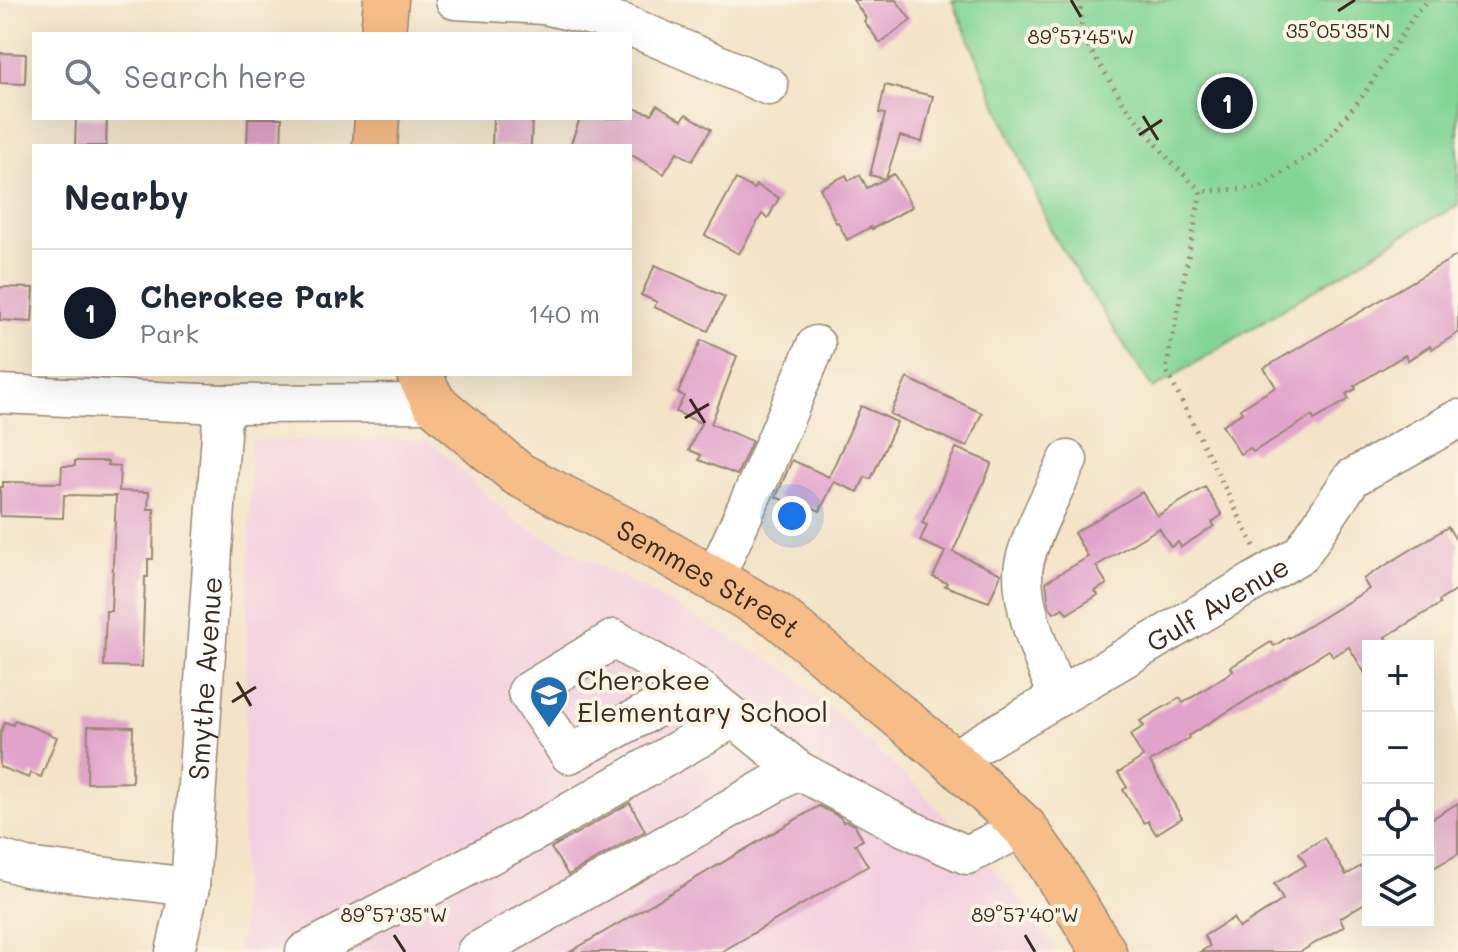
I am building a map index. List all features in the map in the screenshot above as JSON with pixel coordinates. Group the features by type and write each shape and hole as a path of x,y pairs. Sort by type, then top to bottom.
{"main road":[{"path":"383,32 386,0"},
{"path":"375,144 377,120"},
{"name":"Semmes Street","path":"426,388 518,474 639,537 777,615 952,760 1024,827 1104,952"}],"street":[{"path":"455,0 544,5 622,23 769,86"},
{"path":"714,580 816,345"},
{"path":"0,394 223,404 426,388"},
{"name":"Smythe Avenue","path":"175,952 190,887 223,404"},
{"name":"Gulf Avenue","path":"952,760 1301,554 1352,478 1458,419"},
{"path":"1058,697 1036,641 1025,597 1023,571 1030,546 1068,460"},
{"path":"696,687 798,770 904,827 967,855 1024,827"},
{"path":"305,952 549,824 734,718"},
{"path":"476,952 798,770"},
{"path":"0,859 26,867 190,887"}],"path":[{"path":"1080,0 1082,37 1115,90 1170,161 1201,191 1260,188 1320,148 1364,94 1416,13 1429,0"},
{"path":"1201,191 1166,370 1267,574"}],"shaded area":[{"name":"Cherokee Elementary School","path":"251,440 429,440 516,522 647,590 787,670 919,788 1035,915 1055,952 236,952 241,931"}],"green space":[{"path":"952,0 1458,0 1458,206 1425,222 1153,389 1053,235"}],"building":[{"path":"853,0 896,0 911,20 880,43"},
{"path":"0,53 26,54 25,84 0,83"},
{"path":"885,85 933,96 922,142 900,136 886,178 894,174 912,207 847,240 820,188 846,175 849,181 860,175 867,188 885,179 870,175 885,114 879,113"},
{"path":"657,105 682,120 686,114 711,129 692,161 677,152 664,174 632,155 632,144 571,144 579,120 632,120 632,108 652,114"},
{"path":"76,120 107,120 106,144 75,144"},
{"path":"248,120 282,120 281,144 247,144"},
{"path":"493,120 532,120 531,144 492,144"},
{"path":"736,179 754,189 756,185 779,198 768,218 762,214 739,254 705,235"},
{"path":"1458,255 1458,333 1408,360 1405,355 1354,386 1356,389 1346,394 1349,399 1314,420 1312,416 1253,452 1250,448 1240,454 1222,425 1242,413 1240,409 1276,387 1264,368"},
{"path":"655,265 725,297 708,331 654,307 657,302 641,295"},
{"path":"0,287 32,288 32,322 0,320"},
{"path":"701,340 737,356 711,424 752,441 737,475 699,460 701,455 689,450 701,423 676,412 684,396 678,393"},
{"path":"907,378 982,413 967,447 890,414"},
{"path":"861,406 897,422 871,479 865,477 858,492 834,482 820,511 811,507 809,512 776,497 792,460 829,477"},
{"path":"956,448 992,463 953,552 1001,574 989,602 945,586 947,583 933,577 945,552 920,541 927,525 922,523"},
{"path":"75,461 108,461 107,465 120,466 119,491 149,492 148,509 154,509 153,559 148,559 148,577 145,577 142,667 104,666 106,611 111,611 116,496 64,495 63,518 0,516 0,487 3,487 3,482 61,483 62,466 75,466"},
{"path":"1205,487 1222,515 1212,522 1214,526 1181,547 1178,542 1171,547 1159,528 1096,566 1107,584 1095,591 1098,595 1067,614 1063,608 1054,613 1049,606 1046,582 1088,557 1074,533 1142,492 1157,516"},
{"path":"1448,527 1458,543 1458,589 1439,601 1440,604 1385,637 1387,640 1362,640 1362,668 1349,647 1333,656 1329,650 1150,762 1182,818 1156,834 1148,821 1144,823 1123,790 1127,787 1118,773 1143,757 1130,735 1144,726 1140,721 1180,698 1183,703 1271,642 1274,646 1289,638 1369,589 1363,579"},
{"path":"15,720 57,737 41,777 31,773 29,778 0,767 0,735 5,722 13,725"},
{"path":"88,726 133,727 132,782 87,783"},
{"path":"630,803 645,831 568,875 551,848"},
{"path":"1458,803 1458,854 1434,868 1434,856 1434,817"},
{"path":"819,806 840,817 843,822 855,825 863,840 855,844 868,866 721,952 570,952"},
{"path":"1324,838 1346,875 1362,866 1362,905 1340,918 1344,926 1300,952 1200,952 1210,946 1204,936 1233,918 1239,928 1283,900 1274,884 1306,865 1299,853"}],"place":[{"name":"Cherokee Park","path":"1227,103"},
{"name":"Cherokee Elementary School","path":"549,729"}]}
